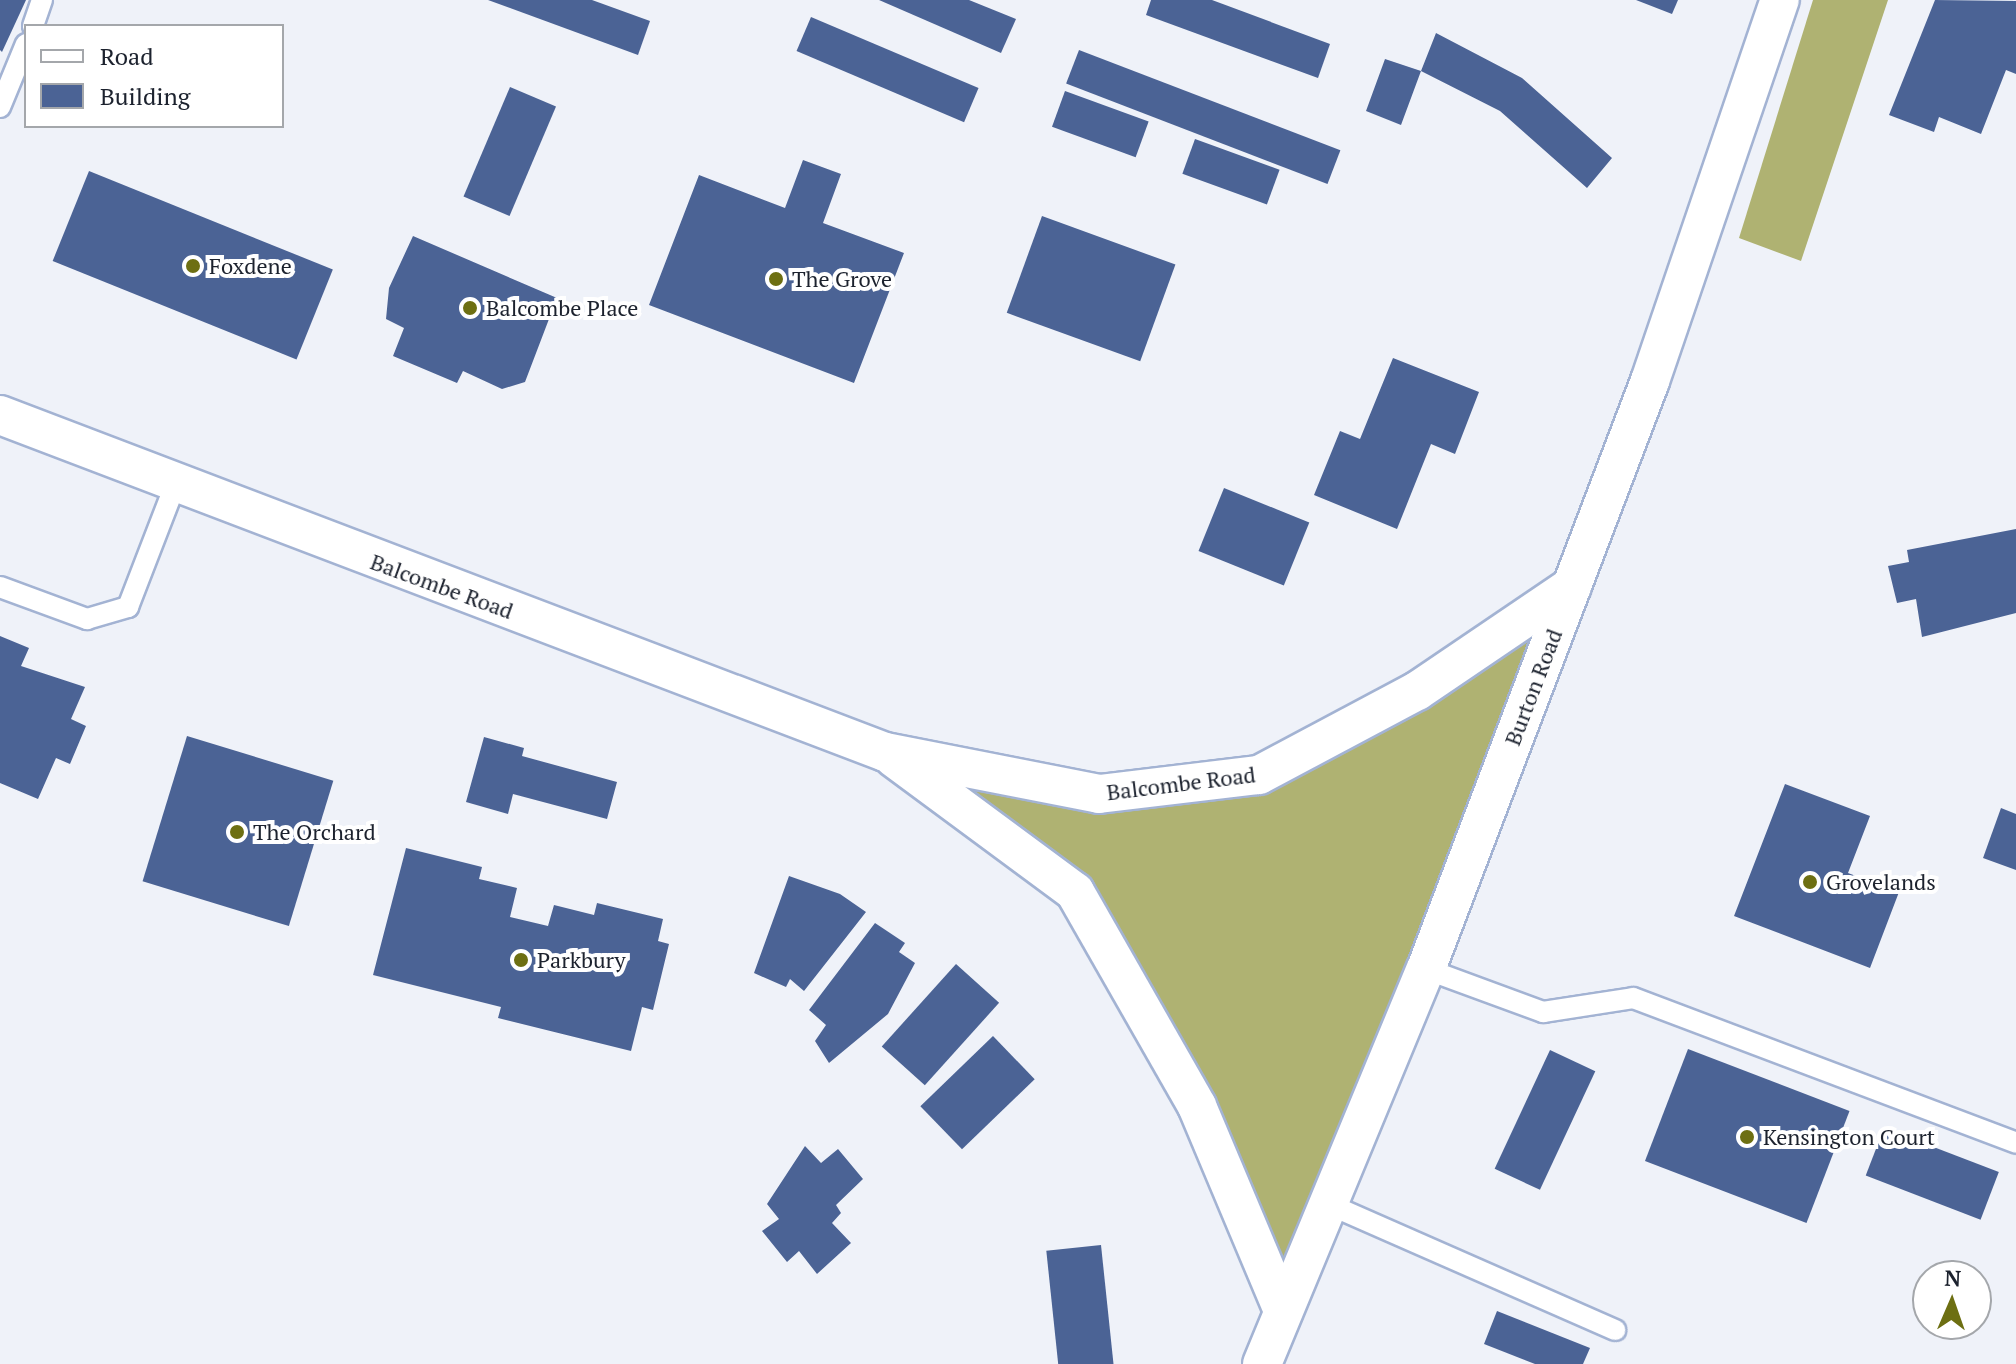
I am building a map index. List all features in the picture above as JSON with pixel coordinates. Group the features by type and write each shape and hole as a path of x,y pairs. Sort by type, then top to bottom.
{"street":[{"name":"Burton Road","path":"1262,1364 1282,1308 1426,969 1572,586 1708,227 1780,0"},
{"name":"Balcombe Road","path":"0,415 175,485 885,752 1099,794 1259,775 1417,691 1572,586"},
{"name":"Balcombe Road","path":"885,752 1075,892 1197,1106 1282,1308"}],"lane":[{"path":"34,24 42,0"},
{"path":"0,107 24,49"},
{"path":"0,587 87,619 128,607 175,485"},
{"path":"1426,969 1543,1012 1633,998 2016,1143"},
{"path":"1326,1203 1615,1330"}],"green space":[{"path":"1813,0 1888,0 1801,261 1739,238"},
{"path":"1572,586 1282,1308 1075,892 899,754 1099,794 1259,775"}],"building":[{"path":"0,0 26,0 2,52 0,50"},
{"path":"488,0 592,0 650,21 638,55"},
{"path":"879,0 969,0 1016,19 1001,53"},
{"path":"1151,0 1212,0 1330,44 1318,78 1146,15"},
{"path":"1636,0 1678,0 1672,14"},
{"path":"1935,0 2016,1 2016,74 2006,70 1981,134 1939,117 1934,132 1889,115"},
{"path":"811,17 979,88 964,122 797,51"},
{"path":"1436,33 1522,78 1612,158 1587,188 1500,111 1421,71"},
{"path":"1079,50 1340,150 1328,184 1066,84"},
{"path":"1385,59 1421,71 1401,125 1366,111"},
{"path":"510,87 556,107 510,216 464,197"},
{"path":"1065,91 1149,121 1136,157 1052,127"},
{"path":"1195,139 1280,170 1267,205 1182,174"},
{"name":"The Grove","path":"803,160 841,174 823,223 904,253 854,383 649,305 699,175 785,208"},
{"name":"Foxdene","path":"89,171 333,270 297,359 53,261"},
{"path":"1042,216 1175,265 1140,361 1007,313"},
{"name":"Balcombe Place","path":"413,236 557,298 525,382 502,389 463,371 457,383 393,356 404,328 386,319 389,288"},
{"path":"1393,358 1479,392 1455,454 1431,444 1397,529 1314,495 1340,431 1360,439"},
{"path":"1224,488 1309,522 1284,586 1199,551"},
{"path":"2016,529 2016,613 1922,637 1916,599 1897,603 1888,566 1909,562 1907,550"},
{"path":"0,636 29,648 21,666 85,687 71,719 86,726 70,764 56,758 38,799 0,783"},
{"name":"The Orchard","path":"187,736 333,781 289,926 143,881"},
{"path":"484,737 524,748 522,756 617,782 607,819 513,794 508,814 466,802"},
{"name":"Grovelands","path":"1785,784 1870,816 1848,873 1899,892 1870,968 1734,916"},
{"path":"2001,808 2016,814 2016,870 1983,858"},
{"name":"Parkbury","path":"406,848 482,867 479,879 517,888 510,917 548,926 554,905 594,915 597,903 663,919 658,941 669,944 653,1010 642,1007 631,1051 498,1018 501,1007 373,975"},
{"path":"789,876 840,894 866,912 804,991 790,979 786,987 754,973"},
{"path":"875,923 905,943 899,952 915,963 888,1014 829,1063 815,1041 826,1025 809,1010"},
{"path":"956,964 999,1003 925,1085 882,1046"},
{"path":"993,1036 1035,1079 962,1149 920,1106"},
{"name":"Kensington Court","path":"1688,1049 1850,1111 1807,1223 1645,1161"},
{"path":"1550,1050 1595,1071 1540,1190 1495,1169"},
{"path":"1884,1128 1999,1172 1981,1220 1866,1176"},
{"path":"805,1146 821,1163 838,1149 863,1179 836,1205 841,1213 832,1223 851,1243 817,1274 799,1251 787,1262 762,1231 779,1219 767,1204"},
{"path":"1101,1245 1114,1364 1058,1364 1046,1251"},
{"path":"1497,1311 1590,1348 1583,1364 1535,1364 1484,1344"}],"place":[{"name":"Foxdene","path":"193,266"},
{"name":"The Grove","path":"776,279"},
{"name":"Balcombe Place","path":"470,308"},
{"name":"The Orchard","path":"237,832"},
{"name":"Grovelands","path":"1810,882"},
{"name":"Parkbury","path":"521,960"},
{"name":"Kensington Court","path":"1747,1137"}]}
